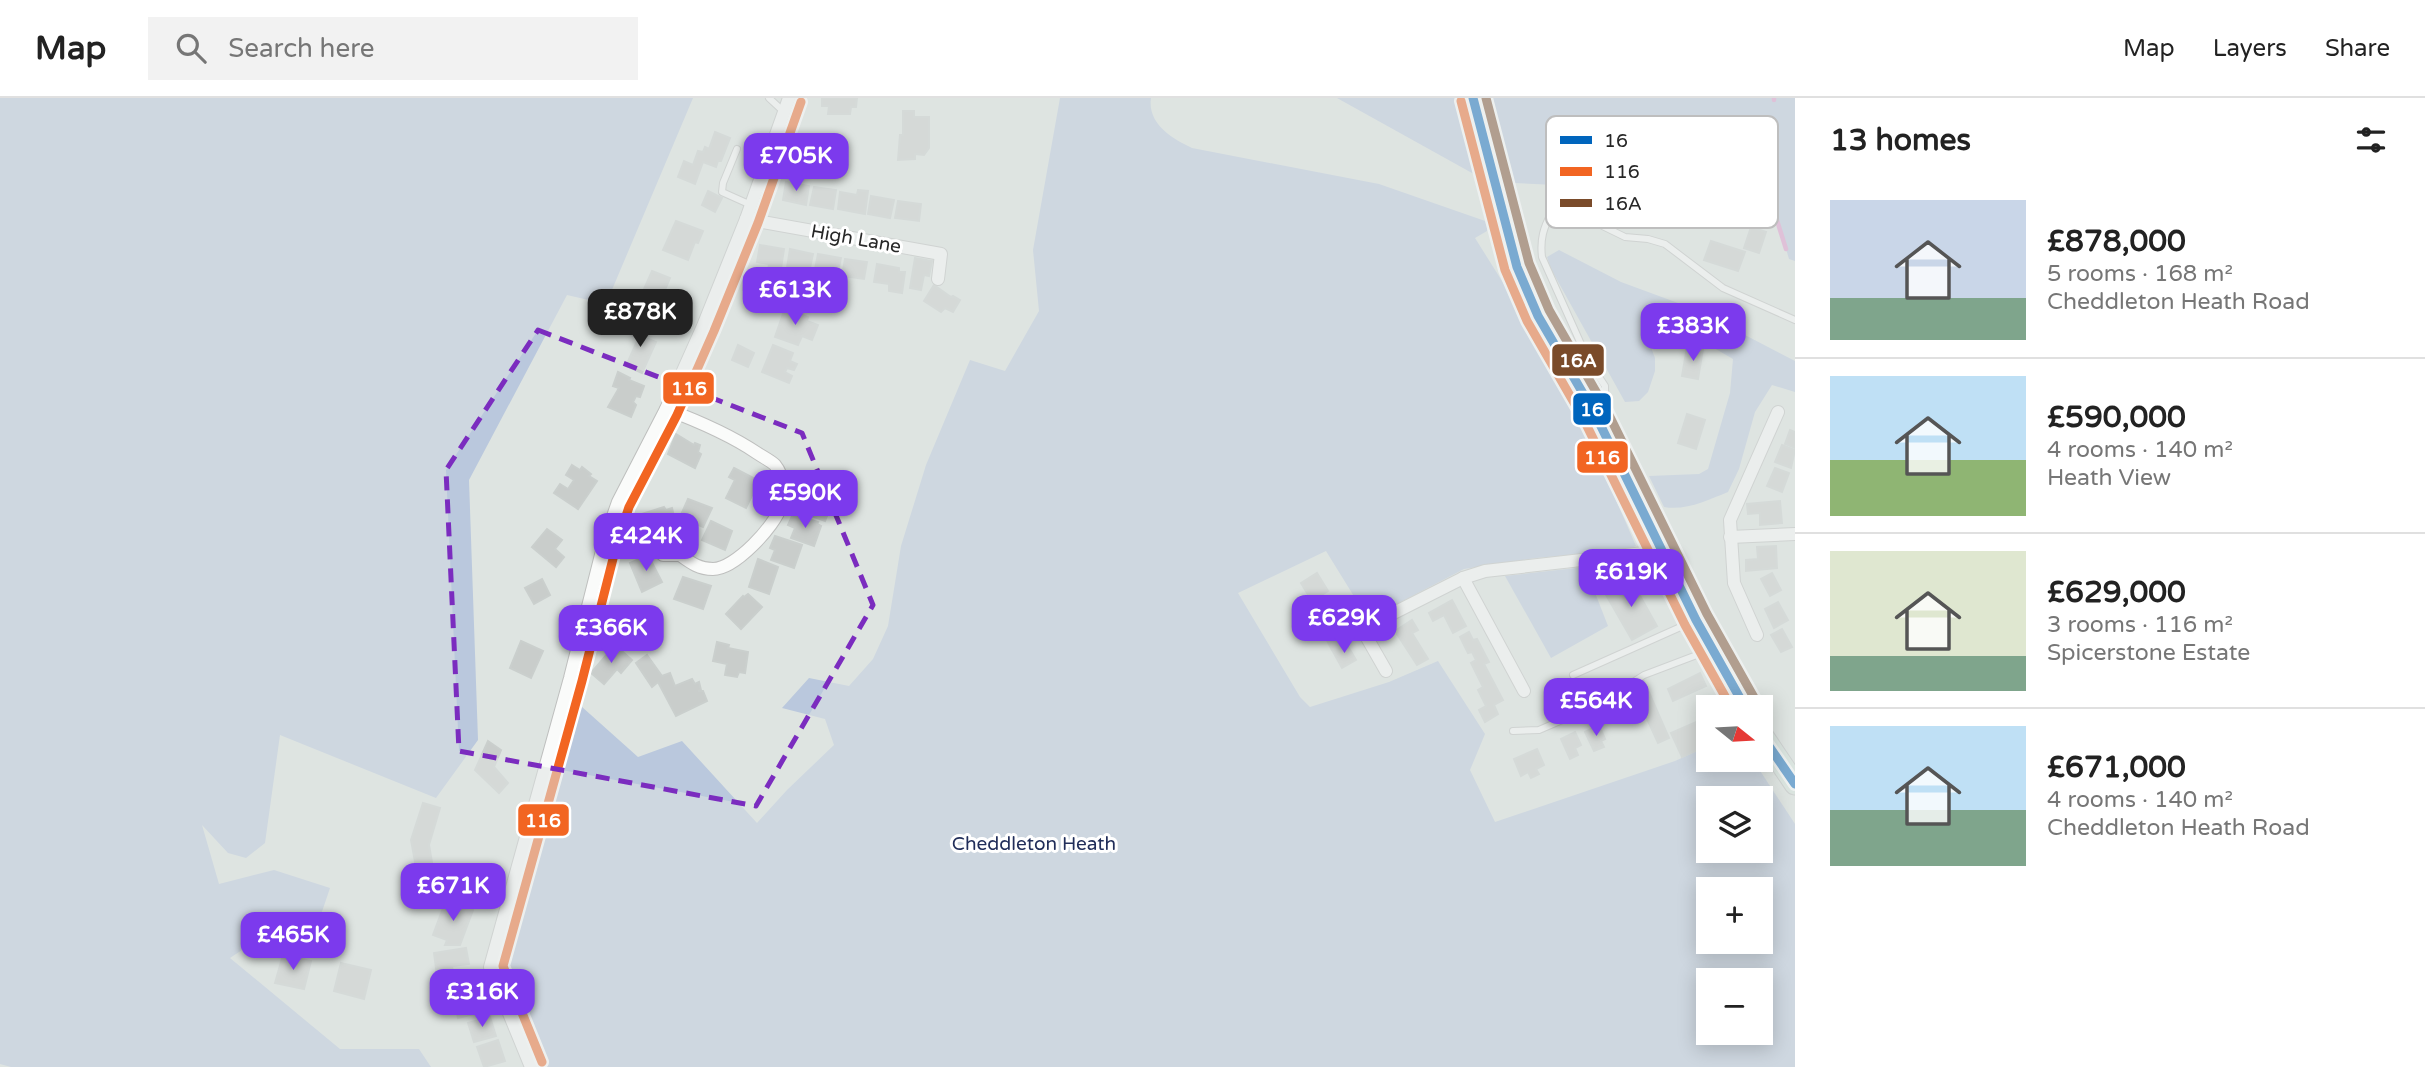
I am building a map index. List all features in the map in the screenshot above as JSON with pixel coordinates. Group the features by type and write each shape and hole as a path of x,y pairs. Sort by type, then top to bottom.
{"highway":[{"path":"1473,98 1517,267 1538,316 1595,414 1696,620 1738,695"},
{"path":"1773,745 1788,759 1795,784"}],"street":[{"path":"531,1067 490,967 570,678 605,539 618,502 666,410 703,326 746,219 789,98"},
{"name":"High Lane","path":"746,219 941,254 938,279"},
{"path":"663,555 680,555 697,567 727,567 741,558 775,518 781,507 783,494 782,477 775,465 710,426 666,410"},
{"path":"1757,635 1734,583 1730,520 1778,412"},
{"path":"1730,537 1795,534"},
{"path":"680,555 690,540"},
{"path":"1386,671 1362,629 1463,578 1485,571 1661,551"},
{"path":"1463,578 1524,691"}],"lane":[{"path":"769,98 784,111"},
{"path":"737,149 722,192 751,205"},
{"path":"1546,224 1541,244 1542,257 1589,362 1605,386 1605,400 1595,414"},
{"path":"1608,228 1625,236 1665,244 1723,288 1795,320"},
{"path":"1573,675 1696,620"},
{"path":"1513,732 1539,730 1597,705 1644,675 1712,650"}],"highlighted area":[{"path":"538,330 802,433 873,605 756,806 459,751 446,470"}],"green space":[{"path":"0,98 693,98 606,304 567,295 469,480 478,740 436,798 280,735 265,843 246,858 228,853 202,825 219,884 274,870 330,888 308,953 254,942 230,958 340,1049 419,1049 431,1067 11,1067 0,1064"},
{"name":"Cheddleton Heath","path":"1060,98 1151,98 1153,116 1157,123 1177,140 1192,148 1379,184 1488,222 1487,231 1475,238 1564,380 1636,546 1625,550 1536,558 1464,569 1368,619 1326,551 1238,593 1300,697 1310,707 1389,682 1438,661 1485,734 1470,770 1495,822 1696,751 1696,772 1761,772 1770,786 1696,786 1696,863 1773,863 1773,790 1795,824 1795,1067 539,1067 497,965 572,698 638,757 682,741 757,823 834,745 825,719 782,708 809,678 849,686 873,659 888,626 901,546 926,465 970,360 1005,371 1039,311 1033,250"},
{"path":"1337,98 1458,98 1481,178"},
{"path":"1488,98 1795,98 1795,261 1789,259 1778,224 1778,116 1546,116 1546,185 1514,183"},
{"path":"1559,250 1621,282 1697,310 1795,361 1795,392 1772,385 1755,412 1739,469 1728,492 1689,506 1664,507 1649,476 1699,474 1708,469 1730,393 1733,359 1683,330 1645,332 1655,358 1655,371 1648,392 1639,401 1625,402 1551,269 1547,257"},
{"path":"1585,567 1608,626 1551,658 1505,576"}],"building":[{"path":"822,98 857,98 856,107 851,107 850,114 828,114 829,106 822,106"},
{"path":"903,111 914,111 914,117 929,117 929,148 924,155 915,154 915,159 898,160 900,135 903,135"},
{"path":"715,132 730,138 721,161 718,161 716,167 703,162 695,184 678,177 684,161 693,165 698,151 703,152 705,147 709,149"},
{"path":"786,182 809,186 806,205 783,200"},
{"path":"814,187 836,190 833,209 810,205"},
{"path":"858,190 868,191 865,214 838,209 840,192 857,195"},
{"path":"708,191 722,198 715,212 702,205"},
{"path":"871,196 894,200 890,218 868,214"},
{"path":"898,201 921,204 919,221 895,218"},
{"path":"676,221 703,231 688,260 663,250"},
{"path":"1751,228 1766,232 1759,253 1744,248"},
{"path":"1711,241 1745,252 1738,271 1704,260"},
{"path":"760,245 784,249 780,275 768,271 769,264 757,262"},
{"path":"790,249 813,254 808,277 786,274"},
{"path":"818,254 841,258 836,281 825,280 825,273 821,272 819,280 813,279"},
{"path":"915,258 932,261 929,276 924,275 921,290 910,288"},
{"path":"845,259 867,262 864,279 842,276"},
{"path":"877,264 899,268 899,272 905,272 902,293 889,291 889,284 874,282"},
{"path":"652,271 670,278 653,318 617,304 620,299 637,305"},
{"path":"745,280 762,282 760,293 743,290"},
{"path":"934,285 960,300 953,312 945,308 941,312 924,301"},
{"path":"802,288 815,292 813,303 799,300"},
{"path":"785,308 808,317 807,321 818,325 812,340 802,336 798,345 775,337"},
{"path":"629,325 649,333 646,338 656,342 642,373 626,366 638,339 626,332"},
{"path":"738,345 754,353 748,367 732,360"},
{"path":"773,345 793,353 790,361 797,364 794,370 787,368 785,372 792,376 789,383 762,372"},
{"path":"1687,347 1703,349 1698,379 1682,376"},
{"path":"618,372 644,386 640,397 636,396 633,402 636,405 631,417 608,407 619,388 613,386"},
{"path":"1687,414 1705,420 1696,449 1678,443"},
{"path":"1790,430 1795,432 1795,448 1785,444"},
{"path":"676,434 694,445 700,445 698,452 701,454 695,468 668,454"},
{"path":"1782,445 1795,450 1791,468 1775,462"},
{"path":"572,465 580,470 582,467 597,481 578,509 554,493 560,484 568,489 574,480 566,475"},
{"path":"734,468 759,481 746,508 726,498 735,480 729,477"},
{"path":"1775,468 1789,473 1782,492 1767,486"},
{"path":"816,486 836,493 825,521 803,513"},
{"path":"688,499 712,508 703,527 680,517"},
{"path":"1780,501 1782,523 1760,525 1760,513 1748,514 1747,504"},
{"path":"664,507 666,510 672,508 676,525 647,534 642,514"},
{"path":"793,514 818,522 821,526 814,546 791,538 795,528 788,525"},
{"path":"711,521 732,531 725,550 702,540"},
{"path":"547,529 562,540 555,549 564,557 556,567 532,547"},
{"path":"775,536 802,545 794,568 771,560 775,550 770,548"},
{"path":"1776,546 1777,568 1746,571 1746,560 1758,559 1757,547"},
{"path":"648,555 662,582 642,592 630,563"},
{"path":"758,559 778,567 769,594 749,587"},
{"path":"1317,573 1328,591 1312,601 1301,583"},
{"path":"1772,573 1781,590 1770,596 1761,579"},
{"path":"683,577 711,586 703,609 674,599"},
{"path":"1630,578 1657,626 1632,640 1605,593"},
{"path":"542,579 550,595 534,604 525,588"},
{"path":"748,594 762,607 741,629 726,614"},
{"path":"1331,600 1336,607 1327,613 1323,605"},
{"path":"1452,600 1466,626 1453,633 1444,615 1433,621 1429,613"},
{"path":"1778,602 1788,620 1774,628 1765,609"},
{"path":"1412,620 1418,630 1412,633 1428,659 1417,665 1395,631"},
{"path":"1337,625 1346,643 1332,650 1323,633"},
{"path":"1782,629 1792,647 1781,652 1771,635"},
{"path":"1469,632 1473,640 1477,639 1489,662 1484,664 1503,700 1494,705 1498,714 1485,722 1479,710 1486,706 1478,690 1483,687 1471,663 1476,660 1472,652 1468,653 1460,637"},
{"path":"521,641 543,651 531,678 510,668"},
{"path":"717,642 729,645 728,648 748,652 745,673 739,672 737,677 725,675 727,664 713,661"},
{"path":"1346,643 1356,660 1342,668 1332,650"},
{"path":"615,645 632,660 621,673 617,669 604,684 591,673"},
{"path":"647,655 662,676 670,673 675,686 692,679 695,684 699,682 701,690 698,691 703,691 707,701 676,716 658,682 652,687 636,663"},
{"path":"1700,673 1706,686 1673,701 1668,689"},
{"path":"1644,681 1669,738 1658,743 1632,686"},
{"path":"1696,722 1696,751 1682,757 1671,733"},
{"path":"1599,725 1605,739 1601,741 1604,747 1594,751 1585,732"},
{"path":"1575,732 1581,745 1575,748 1578,755 1570,759 1561,739"},
{"path":"488,741 501,750 494,767 508,783 499,793 475,770"},
{"path":"1537,749 1544,765 1536,769 1539,774 1531,778 1528,772 1521,776 1514,759"},
{"path":"423,803 440,808 429,845 434,874 418,878 411,840"},
{"path":"446,900 473,910 460,945 445,945 447,940 433,935"},
{"path":"466,948 469,964 452,966 454,980 438,983 434,953"},
{"path":"283,955 311,961 304,989 275,983"},
{"path":"341,963 371,970 364,999 334,991"},
{"path":"476,987 482,1012 458,1018 452,992"},
{"path":"490,1017 496,1036 474,1042 468,1023"},
{"path":"498,1040 505,1061 484,1067 477,1047"}],"waterway":[{"path":"1778,223 1786,249"}],"transit line":[{"name":"16","path":"1473,98 1517,267 1538,316 1595,414 1696,620 1738,695"},
{"name":"16A","path":"1486,98 1529,263 1549,310 1606,409 1707,614 1753,695"},
{"name":"116","path":"1461,101 1505,270 1527,321 1584,420 1685,625 1724,695"},
{"name":"116","path":"542,1062 503,966 582,681 617,543 629,507 677,415 714,331 758,223 801,102"},
{"name":"16","path":"1773,752 1795,784"}]}
